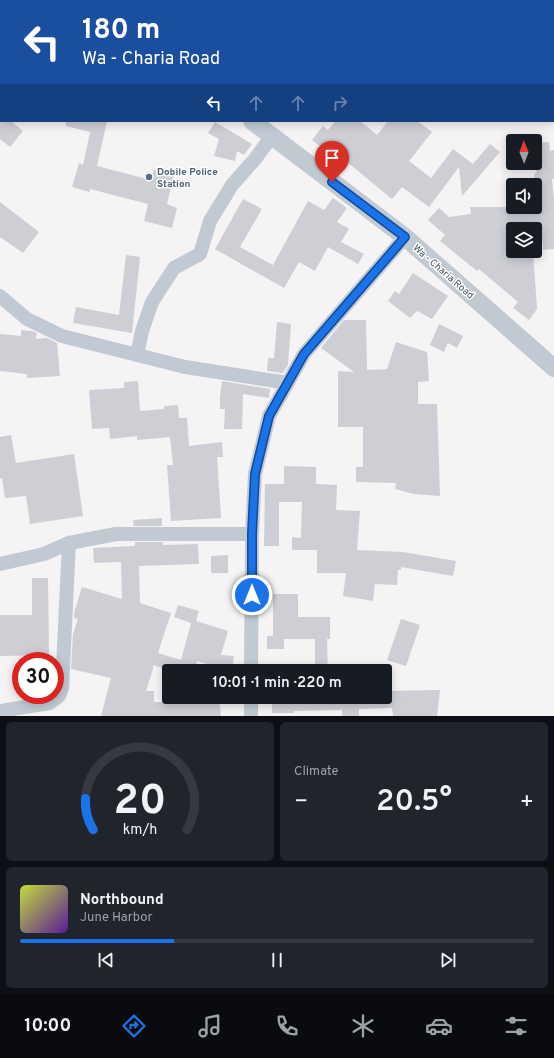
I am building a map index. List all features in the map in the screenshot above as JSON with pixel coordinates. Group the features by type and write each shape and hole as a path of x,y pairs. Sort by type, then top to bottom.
{"street":[{"name":"Wa - Charia Road","path":"253,122 405,237 554,368"},
{"path":"137,354 142,331 152,302 174,268 200,254 210,221 232,185 255,159 272,136"},
{"path":"251,664 252,534 255,474 269,416 304,354 405,237"},
{"path":"0,296 27,319 62,336 185,367 288,383"},
{"path":"0,564 44,554 69,543 116,534 252,534"},
{"path":"0,711 50,703 59,696 62,688 69,543"},
{"path":"250,716 251,704"}],"building":[{"path":"0,122 12,122 23,131 10,147 0,139"},
{"path":"66,122 107,122 97,166 151,180 154,170 174,175 167,204 177,208 172,228 144,221 148,204 90,189 90,192 72,187 79,163 83,165 90,132 66,126"},
{"path":"215,122 252,144 244,155 237,151 235,161 214,156 219,139 208,133"},
{"path":"335,122 361,122 377,135 387,122 418,122 432,132 409,161 431,178 453,149 473,164 490,144 500,152 462,196 459,167 429,207 402,187 392,199 341,157 338,160 312,140 323,126 328,130"},
{"path":"542,142 549,142 550,151 554,150 554,179 552,179 554,200 554,249 543,250 542,222 506,222 506,258 533,258 537,309 529,320 513,308 518,302 479,269 477,271 440,241 445,235 428,220 439,208 449,217 471,214 470,207 506,207 506,214 542,214 542,178 534,178 534,174 537,170 542,170"},
{"path":"333,198 347,208 337,222 349,229 341,242 364,254 358,264 328,247 315,271 299,262 284,288 215,249 243,199 262,209 240,247 273,265 308,201 324,210"},
{"path":"0,202 39,232 23,253 0,237"},
{"path":"126,255 140,257 132,333 73,323 76,307 119,315"},
{"path":"413,273 448,296 432,319 417,311 410,318 388,301 395,291 399,294"},
{"path":"344,320 366,320 367,370 387,369 396,342 427,352 429,381 418,382 418,404 437,404 440,496 414,494 395,489 396,483 356,482 356,467 363,467 363,427 338,427 338,371 354,372 321,348"},
{"path":"277,322 291,324 288,365 283,373 267,371 268,358 274,358"},
{"path":"439,324 463,336 457,348 448,343 444,352 430,345"},
{"path":"21,330 37,333 36,339 47,338 57,343 60,376 27,378 27,374 0,371 0,334 21,336"},
{"path":"138,381 140,411 164,409 164,406 178,405 179,418 187,418 189,446 222,442 223,457 217,457 221,518 171,521 167,465 173,465 170,437 137,440 137,436 110,439 109,428 92,429 89,390 124,388 124,382"},
{"path":"222,381 270,389 269,398 243,394 242,429 224,429 225,409 220,409"},
{"path":"11,435 16,463 74,454 83,516 30,524 26,496 5,498 2,478 0,479 0,437"},
{"path":"284,466 316,467 316,484 337,485 336,510 360,511 357,550 403,552 456,561 453,576 401,567 401,570 398,570 397,585 375,584 373,601 343,596 346,573 317,573 317,550 292,550 292,537 301,538 302,502 279,502 279,546 264,546 265,484 284,484"},
{"path":"162,518 162,526 134,526 133,520"},
{"path":"135,542 163,542 163,545 198,544 199,564 139,566 140,603 171,613 158,653 181,660 191,623 174,617 178,605 199,611 196,621 228,631 221,655 234,656 233,664 208,664 197,661 196,664 162,664 162,668 153,665 146,691 154,691 154,702 162,702 162,704 220,704 221,716 101,716 111,678 71,669 73,634 78,619 74,618 74,613 82,587 122,599 121,562 94,563 93,548 135,546"},
{"path":"228,555 228,573 211,573 211,556"},
{"path":"32,578 48,578 49,652 12,652 12,656 0,656 0,615 32,615"},
{"path":"273,594 298,594 298,617 330,617 330,639 327,639 328,664 315,664 315,639 284,639 284,649 267,649 267,636 273,636"},
{"path":"401,619 420,625 406,666 387,660"},
{"path":"440,690 437,716 393,716 392,708 359,709 359,716 342,716 342,710 272,713 272,704 392,704 392,691"}],"place":[{"name":"Dobile Police Station","path":"149,177"}],"route":[{"path":"252,595 252,534 255,474 269,416 304,354 405,237 332,182"}]}
